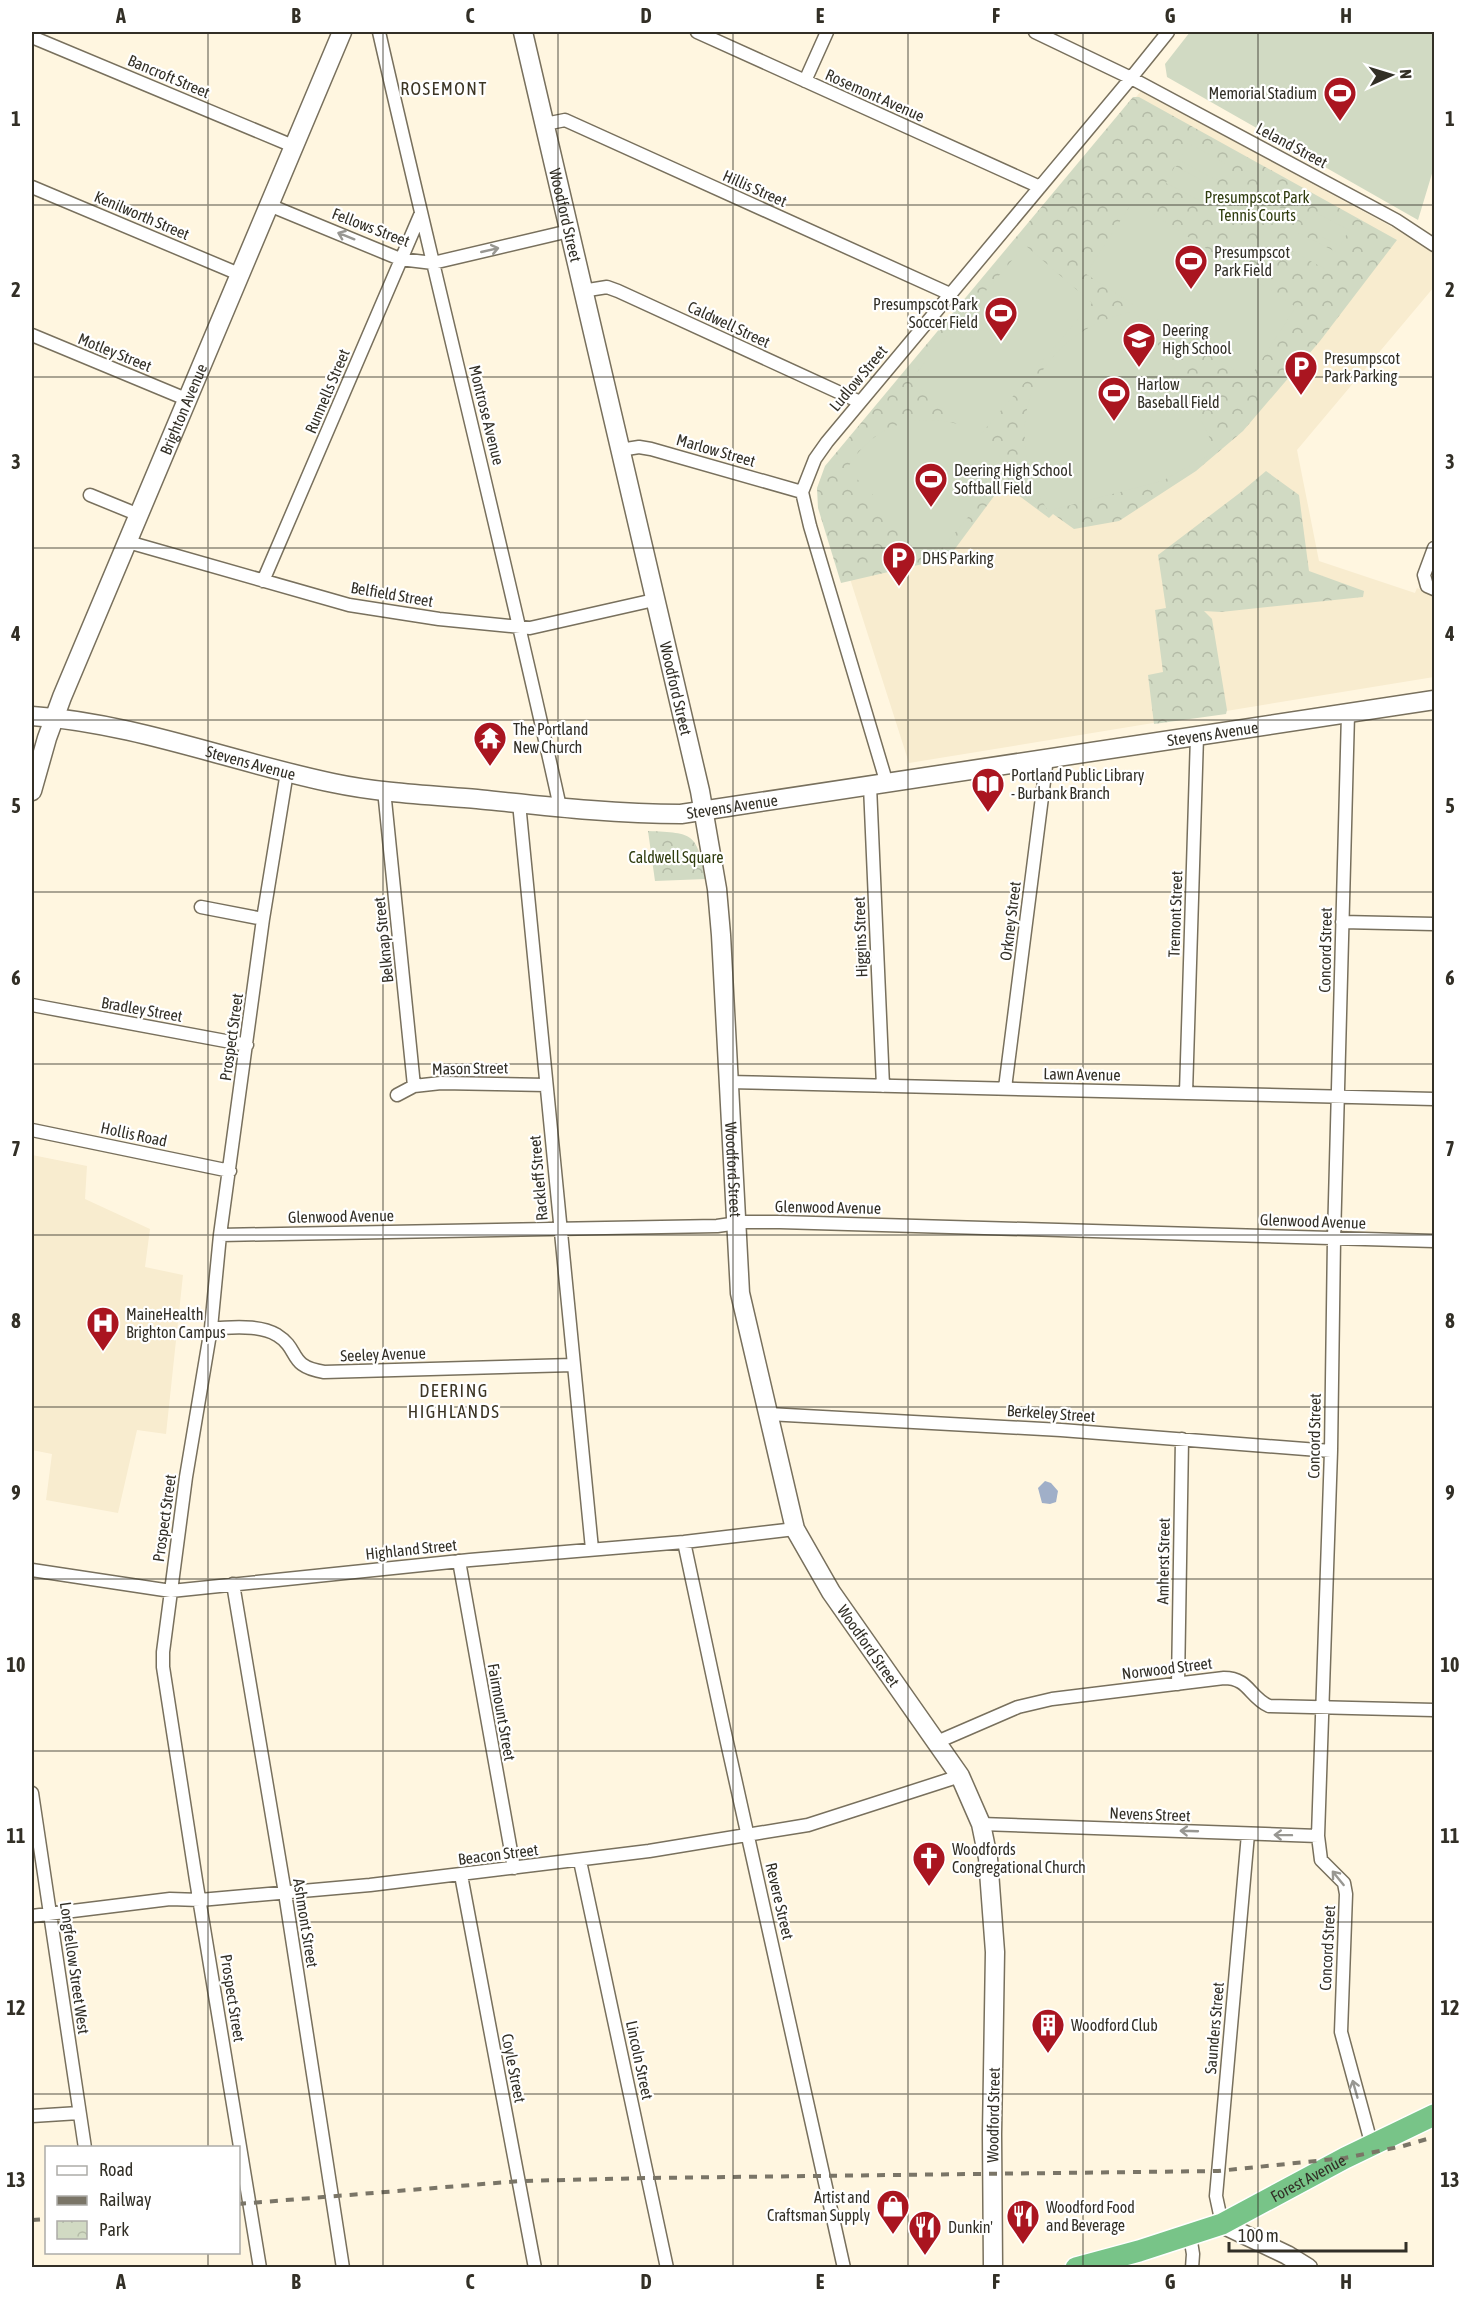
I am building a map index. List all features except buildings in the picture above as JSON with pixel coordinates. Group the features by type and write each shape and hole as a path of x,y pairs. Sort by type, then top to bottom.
{"highway":[{"name":"Forest Avenue","path":"1076,2268 1222,2224 1434,2115"}],"main road":[{"name":"Brighton Avenue","path":"32,791 54,717 342,32"},
{"name":"Woodford Street","path":"523,32 703,811 717,889 721,935 740,1293 795,1529 832,1593 960,1776 981,1824 988,1858 995,1961 992,2124 993,2268"},
{"name":"Stevens Avenue","path":"32,716 54,717 116,728 334,783 560,807 656,814 703,811 1434,700"},
{"path":"1222,2224 1287,2255 1308,2268"}],"street":[{"name":"Montrose Avenue","path":"379,32 560,807"},
{"name":"Rosemont Avenue","path":"697,32 1040,187"},
{"path":"805,81 827,32"},
{"name":"Leland Street","path":"1035,32 1131,78 1396,220 1434,244"},
{"name":"Ludlow Street","path":"802,492 815,459 860,402 1168,32"},
{"name":"Bancroft Street","path":"32,37 293,146"},
{"name":"Hillis Street","path":"545,124 565,120 950,294"},
{"name":"Kenilworth Street","path":"32,187 239,274"},
{"name":"Fellows Street","path":"269,205 400,259 433,263 569,231"},
{"name":"Runnells Street","path":"263,581 421,213"},
{"name":"Caldwell Street","path":"582,291 607,287 618,291 860,402"},
{"name":"Motley Street","path":"32,335 186,399"},
{"name":"Marlow Street","path":"620,450 639,447 651,449 802,492"},
{"path":"802,492 879,785"},
{"path":"90,495 139,515"},
{"name":"Belfield Street","path":"128,542 349,605 520,628 654,600"},
{"path":"1434,548 1425,575 1427,586 1434,589"},
{"name":"Concord Street","path":"1348,714 1334,1239 1331,1451 1318,1836 1322,1860 1344,1883 1346,1894 1341,2032 1372,2146"},
{"name":"Tremont Street","path":"1186,1093 1197,736"},
{"name":"Orkney Street","path":"1005,1088 1047,759"},
{"name":"Prospect Street","path":"260,2268 163,1667 163,1652 186,1477 211,1328 220,1235 263,919 287,772"},
{"name":"Higgins Street","path":"879,785 883,1086"},
{"name":"Belknap Street","path":"384,790 414,1086"},
{"name":"Rackleff Street","path":"519,803 592,1549"},
{"path":"201,907 263,919"},
{"path":"1342,922 1434,924"},
{"name":"Bradley Street","path":"32,1005 247,1045"},
{"name":"Lawn Avenue","path":"728,1082 1434,1099"},
{"name":"Mason Street","path":"397,1095 414,1086 459,1083 546,1085"},
{"name":"Hollis Road","path":"32,1130 230,1171"},
{"name":"Glenwood Avenue","path":"220,1235 717,1226 735,1223 780,1222 1434,1241"},
{"name":"Seeley Avenue","path":"211,1328 264,1329 279,1336 298,1362 307,1369 324,1371 573,1365"},
{"name":"Berkeley Street","path":"768,1414 991,1425 1331,1451"},
{"name":"Amherst Street","path":"1178,1684 1182,1439"},
{"name":"Highland Street","path":"32,1570 171,1591 459,1561 684,1542 795,1529"},
{"name":"Revere Street","path":"684,1542 844,2268"},
{"name":"Fairmount Street","path":"459,1561 514,1868"},
{"name":"Ashmont Street","path":"233,1584 285,1893 343,2268"},
{"name":"Norwood Street","path":"937,1742 1018,1707 1052,1699 1236,1678 1246,1685 1259,1701 1269,1706 1434,1710"},
{"name":"Beacon Street","path":"32,1916 170,1899 200,1900 285,1893 461,1875 580,1861 748,1836 838,1817 960,1776"},
{"name":"Longfellow Street West","path":"32,1793 85,2146"},
{"name":"Nevens Street","path":"981,1824 1318,1836"},
{"name":"Saunders Street","path":"1222,2224 1216,2196 1248,1834"},
{"name":"Lincoln Street","path":"580,1861 667,2268"},
{"name":"Coyle Street","path":"461,1875 535,2268"},
{"path":"32,2116 79,2112"},
{"path":"1190,2235 1193,2254 1192,2268"}],"shaded area":[{"name":"Deering High School","path":"1141,91 1416,240 1434,246 1434,287 1297,450 1319,561 1415,593 1417,588 1434,594 1434,677 909,763 819,482"},
{"name":"MaineHealth Brighton Campus","path":"32,1155 87,1166 85,1199 150,1229 145,1267 183,1275 166,1434 137,1430 118,1513 46,1500 52,1454 32,1450"}],"green space":[{"name":"Memorial Stadium","path":"1190,32 1434,32 1434,167 1418,220 1167,77 1165,64"},
{"name":"Deering High School","path":"1133,97 1139,97 1397,240 1320,341 1243,431 1196,471 1119,521 1074,529 1053,514 1049,518 1003,484 946,561 936,558 927,563 841,583 818,508 817,488 825,466"},
{"path":"1188,143 1225,163 1216,180 1179,160"},
{"path":"1175,166 1213,186 1204,203 1166,183"},
{"name":"Presumpscot Park Tennis Courts","path":"1243,188 1281,208 1271,225 1234,205"},
{"name":"Presumpscot Park Field","path":"1133,201 1296,307 1249,379 1086,274"},
{"path":"1311,210 1349,230 1340,246 1303,227"},
{"path":"1299,233 1336,252 1327,270 1290,250"},
{"path":"1025,245 1092,303 980,435 997,452 1008,469 944,546 939,551 930,552 847,469 868,442 881,432 896,426 911,421 927,420 961,425 910,380"},
{"name":"Harlow Baseball Field","path":"1134,311 1179,374 1213,445 1210,455 1162,481 1048,511 1032,479 1025,446 1026,415 1034,387 1050,361 1072,339 1100,322"},
{"path":"1266,471 1299,495 1309,571 1364,591 1363,597 1221,612 1204,611 1212,619 1226,714 1154,724 1148,675 1163,672 1155,610 1166,608 1158,555"},
{"name":"Caldwell Square","path":"648,831 675,833 691,838 699,852 706,879 655,881"}],"water":[{"path":"1045,1481 1051,1483 1058,1491 1056,1502 1042,1503 1038,1488"}],"railway":[{"path":"240,2204 520,2181 1218,2171 1345,2158 1434,2137"},
{"path":"32,2220 45,2219"}],"place":[{"name":"Memorial Stadium","path":"1340,122"},
{"name":"Presumpscot Park Field","path":"1191,290"},
{"name":"Presumpscot Park Soccer Field","path":"1001,342"},
{"name":"Deering High School","path":"1139,368"},
{"name":"Presumpscot Park Parking","path":"1301,396"},
{"name":"Harlow Baseball Field","path":"1114,422"},
{"name":"Deering High School Softball Field","path":"931,508"},
{"name":"DHS Parking","path":"899,587"},
{"name":"The Portland New Church","path":"490,767"},
{"name":"Portland Public Library - Burbank Branch","path":"988,813"},
{"name":"MaineHealth Brighton Campus","path":"103,1352"},
{"name":"Woodfords Congregational Church","path":"929,1887"},
{"name":"Woodford Club","path":"1048,2054"},
{"name":"Artist and Craftsman Supply","path":"893,2235"},
{"name":"Woodford Food and Beverage","path":"1023,2245"},
{"name":"Dunkin'","path":"925,2256"}],"district":[{"name":"ROSEMONT","path":"444,88"},
{"name":"DEERING HIGHLANDS","path":"454,1400"}]}
